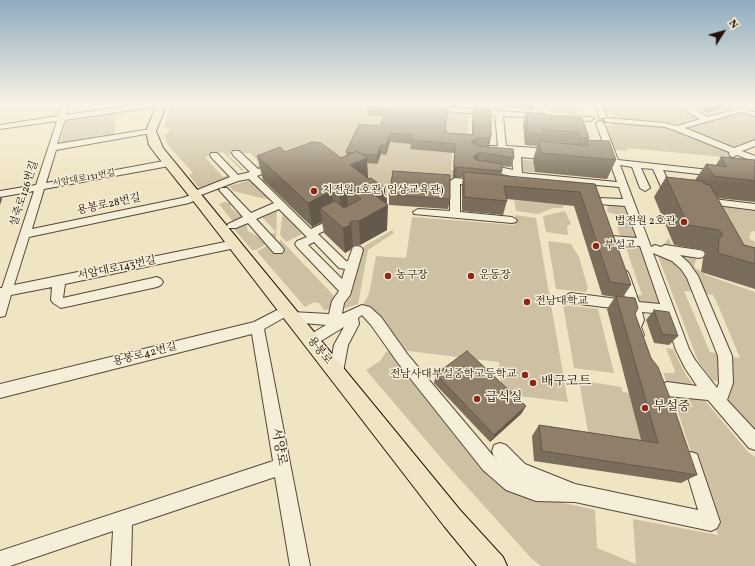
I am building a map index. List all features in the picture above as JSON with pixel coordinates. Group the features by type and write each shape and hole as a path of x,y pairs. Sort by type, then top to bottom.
{"main road":[{"name":"용봉로","path":"151,131 155,145 169,163 452,518 494,566"}],"street":[{"name":"설죽로126번길","path":"0,312 3,293 58,130"},
{"path":"499,130 500,148"},
{"path":"603,130 610,158 649,247 683,350 690,364 716,398 755,442"},
{"path":"684,130 755,159"},
{"path":"52,148 151,131"},
{"path":"734,151 755,143"},
{"path":"481,152 500,148 557,153"},
{"path":"514,149 518,175"},
{"path":"734,151 735,162"},
{"path":"236,153 310,234 339,220"},
{"path":"214,155 236,178"},
{"path":"610,158 635,164 726,174"},
{"name":"서암대로131번길","path":"0,194 169,163"},
{"name":"용봉로28번길","path":"24,234 185,201 236,178 254,174 278,164"},
{"path":"635,164 655,186 657,167"},
{"path":"478,166 507,171 518,175 623,185"},
{"path":"679,169 685,181"},
{"path":"455,215 455,181 487,184"},
{"path":"224,190 278,250"},
{"path":"588,192 596,193 603,214"},
{"path":"598,200 629,203"},
{"path":"695,200 755,207"},
{"path":"232,226 281,204"},
{"path":"418,212 512,220"},
{"path":"345,290 301,244 315,238 343,265 352,266"},
{"path":"612,241 699,254"},
{"name":"서암대로143번길","path":"3,293 234,244"},
{"path":"649,247 676,258 685,266 692,276 700,293 725,356 726,383 716,398"},
{"path":"336,372 341,345 352,324 338,301 344,295 357,250"},
{"path":"620,263 638,320 634,326 641,348"},
{"path":"59,281 57,300 61,303 157,282"},
{"path":"572,298 669,310"},
{"path":"312,341 348,316 362,310 366,311 376,321 403,359 489,464 512,484 536,492 575,493 711,522 686,448"},
{"path":"289,314 348,316"},
{"name":"용봉로42번길","path":"0,392 257,327 289,314"},
{"name":"서양로","path":"257,327 300,566"},
{"path":"665,391 716,398"},
{"path":"500,451 519,470 559,485 575,493"},
{"path":"0,560 282,466"},
{"path":"121,566 123,519"}],"shaded area":[{"path":"64,130 114,130 114,135 60,144"},
{"path":"170,130 468,130 468,142 453,141 451,170 505,177 504,172 581,182 452,184 393,178 389,185 385,188 268,166 257,170 255,168 262,164 250,153 233,153 228,155 244,170 242,171 223,152 205,157 223,177 228,175 230,176 204,188 198,187 189,175 193,173 167,144 165,135"},
{"path":"606,130 676,130 729,151 731,153 733,163 726,161 723,157 627,148 628,151 613,148"},
{"path":"691,130 755,130 755,140 734,146"},
{"path":"520,159 533,161 535,172 521,171"},
{"path":"252,180 274,201 233,191 229,186"},
{"path":"514,200 565,205 562,208 553,208 538,214 516,211"},
{"path":"224,202 230,203 231,208 241,216 242,220 234,223 219,204"},
{"path":"608,203 624,206 638,240 621,239 617,226 621,221 615,214 607,212"},
{"path":"702,205 729,206 731,208 755,211 755,231 751,232 749,238 755,242 755,268"},
{"path":"275,209 277,210 276,243 266,236 276,232 261,216"},
{"path":"283,210 304,233 286,242 280,235"},
{"path":"565,211 571,224 567,226 568,235 546,232 543,216"},
{"name":"운동장","path":"515,215 536,218 568,402 502,394 499,362 400,350 359,311 369,294 376,256 406,258 412,217 515,225"},
{"path":"246,223 248,231 264,240 265,245 256,250 252,250 233,228"},
{"path":"392,230 394,233 368,250 358,304 346,308 341,307 346,299 349,298 361,248"},
{"path":"669,238 673,248 697,256 694,267 706,275 755,292 755,434 728,403 731,382 728,356 740,358 718,305 713,295 702,293 662,246"},
{"path":"280,239 335,297 333,309 324,310 319,303 314,302 305,307 258,253 258,251 268,245 279,245"},
{"path":"548,241 571,244 579,257 588,288 586,292 556,289"},
{"path":"621,242 639,244 660,306 637,303 633,295 642,295 626,248 622,247"},
{"path":"656,251 679,264 696,292 684,291 710,352 721,354 722,373 718,381 713,381 698,361"},
{"path":"563,305 598,309 614,373 574,368"},
{"path":"395,348 489,464 536,492 564,503 595,510 597,548 636,564 633,519 718,535 672,394 701,396 749,453 755,457 755,566 541,566 532,559 447,465 366,370 380,361 386,352"},
{"path":"666,348 673,349 686,375 696,388 671,387 667,382 663,373 674,373 675,371"},
{"path":"579,380 621,387 623,392 629,393 644,452 590,444"}],"building":[{"path":"356,130 445,130 447,133 473,135 473,130 491,130 491,136 489,138 476,138 471,142 477,146 513,149 514,158 479,152 473,157 476,160 502,164 502,171 454,168 455,144 411,140 412,135 390,133 386,146 381,145 377,155 361,154 357,151 353,153 346,152"},
{"path":"528,130 542,130 543,135 528,133"},
{"path":"559,130 586,130 589,138 580,138 578,132"},
{"path":"587,140 609,141 616,160 541,153 539,141 588,146"},
{"path":"312,142 321,143 341,158 357,151 367,158 350,165 387,190 376,196 388,205 359,221 351,221 349,226 343,228 320,208 335,201 344,208 361,199 347,188 339,191 332,191 308,203 257,156 280,147 285,152"},
{"path":"721,157 755,160 755,181 714,176 706,164 727,167"},
{"path":"393,171 450,175 450,199 389,195"},
{"path":"464,172 595,184 631,285 610,282 580,192 504,186 507,201 464,197"},
{"path":"666,177 702,181 705,184 710,185 744,245 755,248 755,264 718,253 719,239 723,234 719,230 688,225"},
{"path":"616,296 635,298 638,308 635,314 651,358 658,367 675,411 697,475 542,451 539,425 658,443"},
{"path":"654,310 669,312 678,336 662,334"},
{"name":"급식실","path":"467,351 526,406 494,435 436,374"}],"place":[{"name":"치전원 1호관 (임상교육관)","path":"314,191"},
{"name":"법전원 2호관","path":"684,222"},
{"name":"부설고","path":"596,246"},
{"name":"농구장","path":"388,276"},
{"name":"운동장","path":"471,276"},
{"name":"전남대학교","path":"527,302"},
{"name":"전남사대부설중학고등학교","path":"525,375"},
{"name":"배구코트","path":"533,383"},
{"name":"급식실","path":"477,399"},
{"name":"부설중","path":"645,408"}]}
